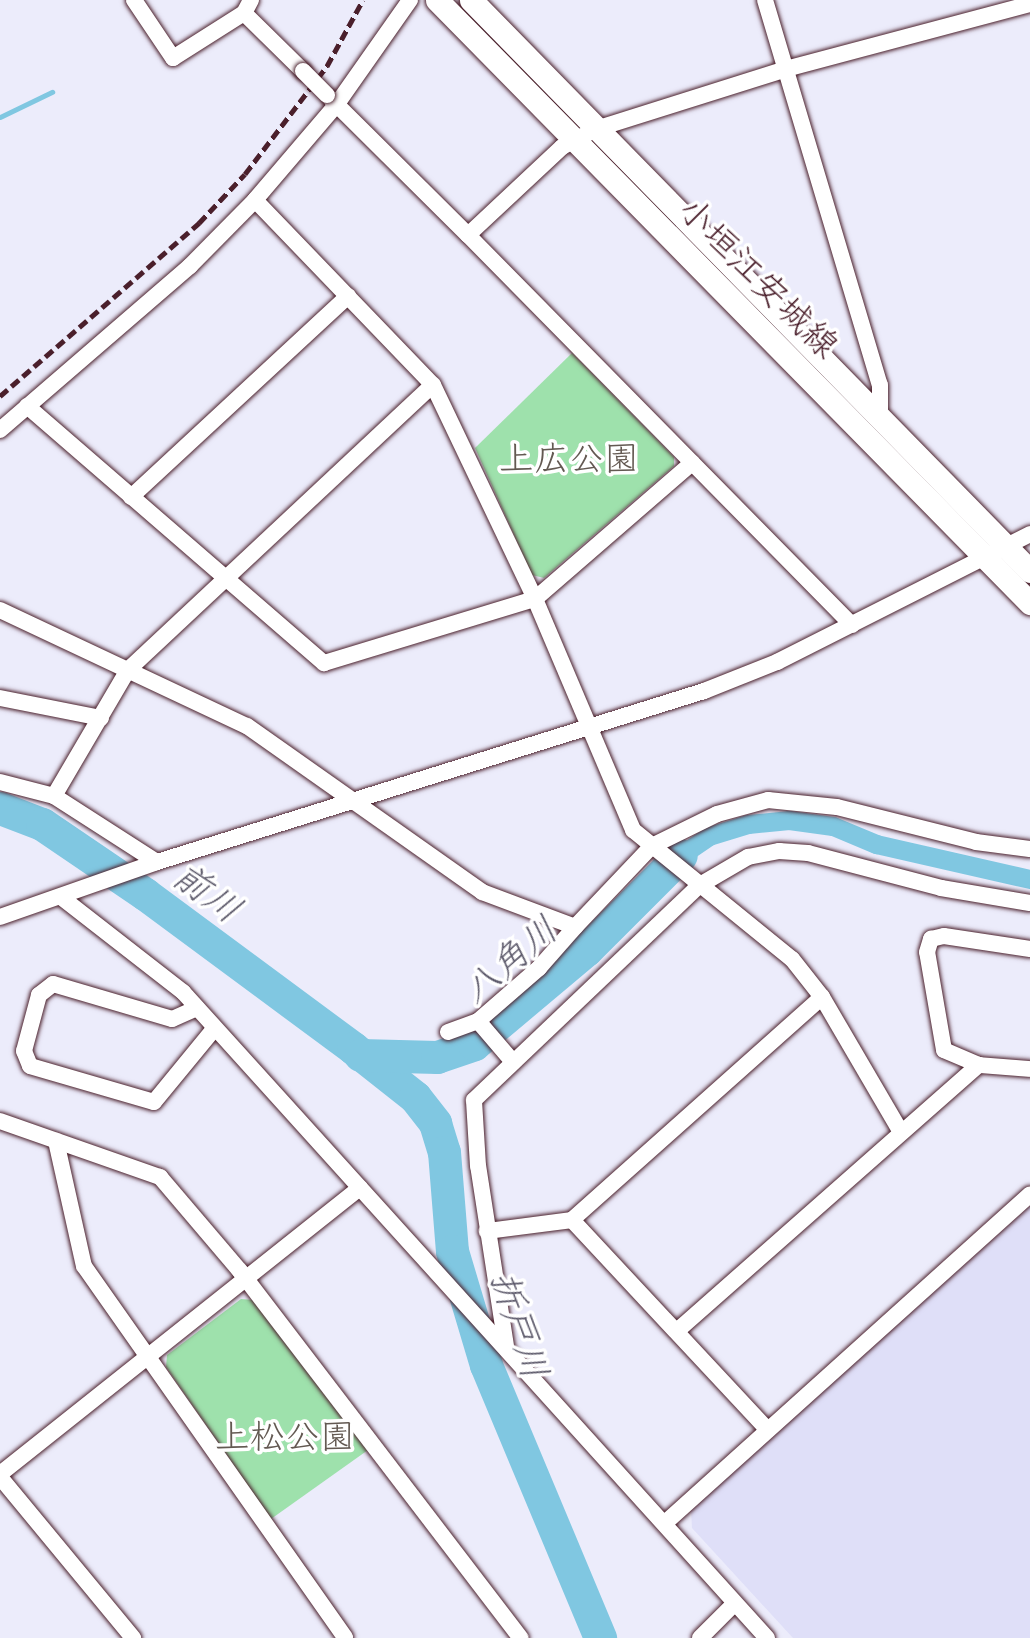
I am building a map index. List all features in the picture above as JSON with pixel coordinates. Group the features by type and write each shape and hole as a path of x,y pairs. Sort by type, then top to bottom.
{"main road":[{"name":"小垣江安城線","path":"437,0 1030,603"},
{"name":"小垣江安城線","path":"472,0 1030,570"}],"street":[{"path":"134,0 173,58 248,6 303,71 852,625"},
{"path":"0,429 190,266 255,200 410,0"},
{"path":"765,0 880,385 880,419"},
{"path":"468,235 572,139 596,129 786,69 1030,4"},
{"path":"255,200 433,385 534,599 633,831 792,959 822,997 901,1132"},
{"path":"131,497 348,296"},
{"path":"54,796 128,670 433,385"},
{"path":"27,406 324,663 534,599 691,463"},
{"path":"0,916 82,890 156,862 704,691 852,625 1030,534"},
{"path":"0,610 247,726 482,892 575,926"},
{"path":"0,698 101,718"},
{"path":"0,782 54,796 156,862"},
{"path":"448,1032 478,1022 539,968 575,926 653,846 717,814 768,800 837,807 976,842 1030,849"},
{"path":"505,1346 487,1231 474,1100 696,882 748,857 779,851 808,853 941,888 1030,903"},
{"path":"61,897 183,992 767,1638"},
{"path":"1030,949 944,936 931,939 927,952 944,1050 979,1065 1030,1069"},
{"path":"197,1008 172,1018 53,984 39,995 23,1051 30,1066 154,1102 214,1029"},
{"path":"487,1231 572,1220 822,997"},
{"path":"478,1022 512,1062"},
{"path":"678,1330 979,1065"},
{"path":"0,1121 160,1177 247,1280 521,1638"},
{"path":"56,1141 84,1266 345,1638"},
{"path":"133,1638 0,1476 150,1359 360,1188"},
{"path":"665,1523 1030,1194"},
{"path":"572,1220 678,1330 768,1430"},
{"path":"700,1638 735,1603"}],"shaded area":[{"path":"1030,1206 1030,1638 793,1638 692,1528 691,1510"}],"green space":[{"name":"上広公園","path":"572,353 674,457 674,466 544,578 532,575 475,448"},
{"name":"上松公園","path":"241,1299 254,1300 368,1450 271,1519 166,1367 167,1355"}],"waterway":[{"path":"0,117 52,92"},
{"name":"折戸川","path":"0,808 42,824 145,894 353,1048 415,1097 435,1123 444,1152 452,1251 486,1365 600,1638"},
{"path":"681,855 709,836 748,824 789,820 833,826 876,844 1030,879"},
{"name":"八角川","path":"360,1055 437,1057 474,1044 586,950 681,855"}],"railway":[{"path":"0,396 199,223 245,174 327,66 363,0"}],"water label":[{"name":"前川","path":"207,893"}]}
